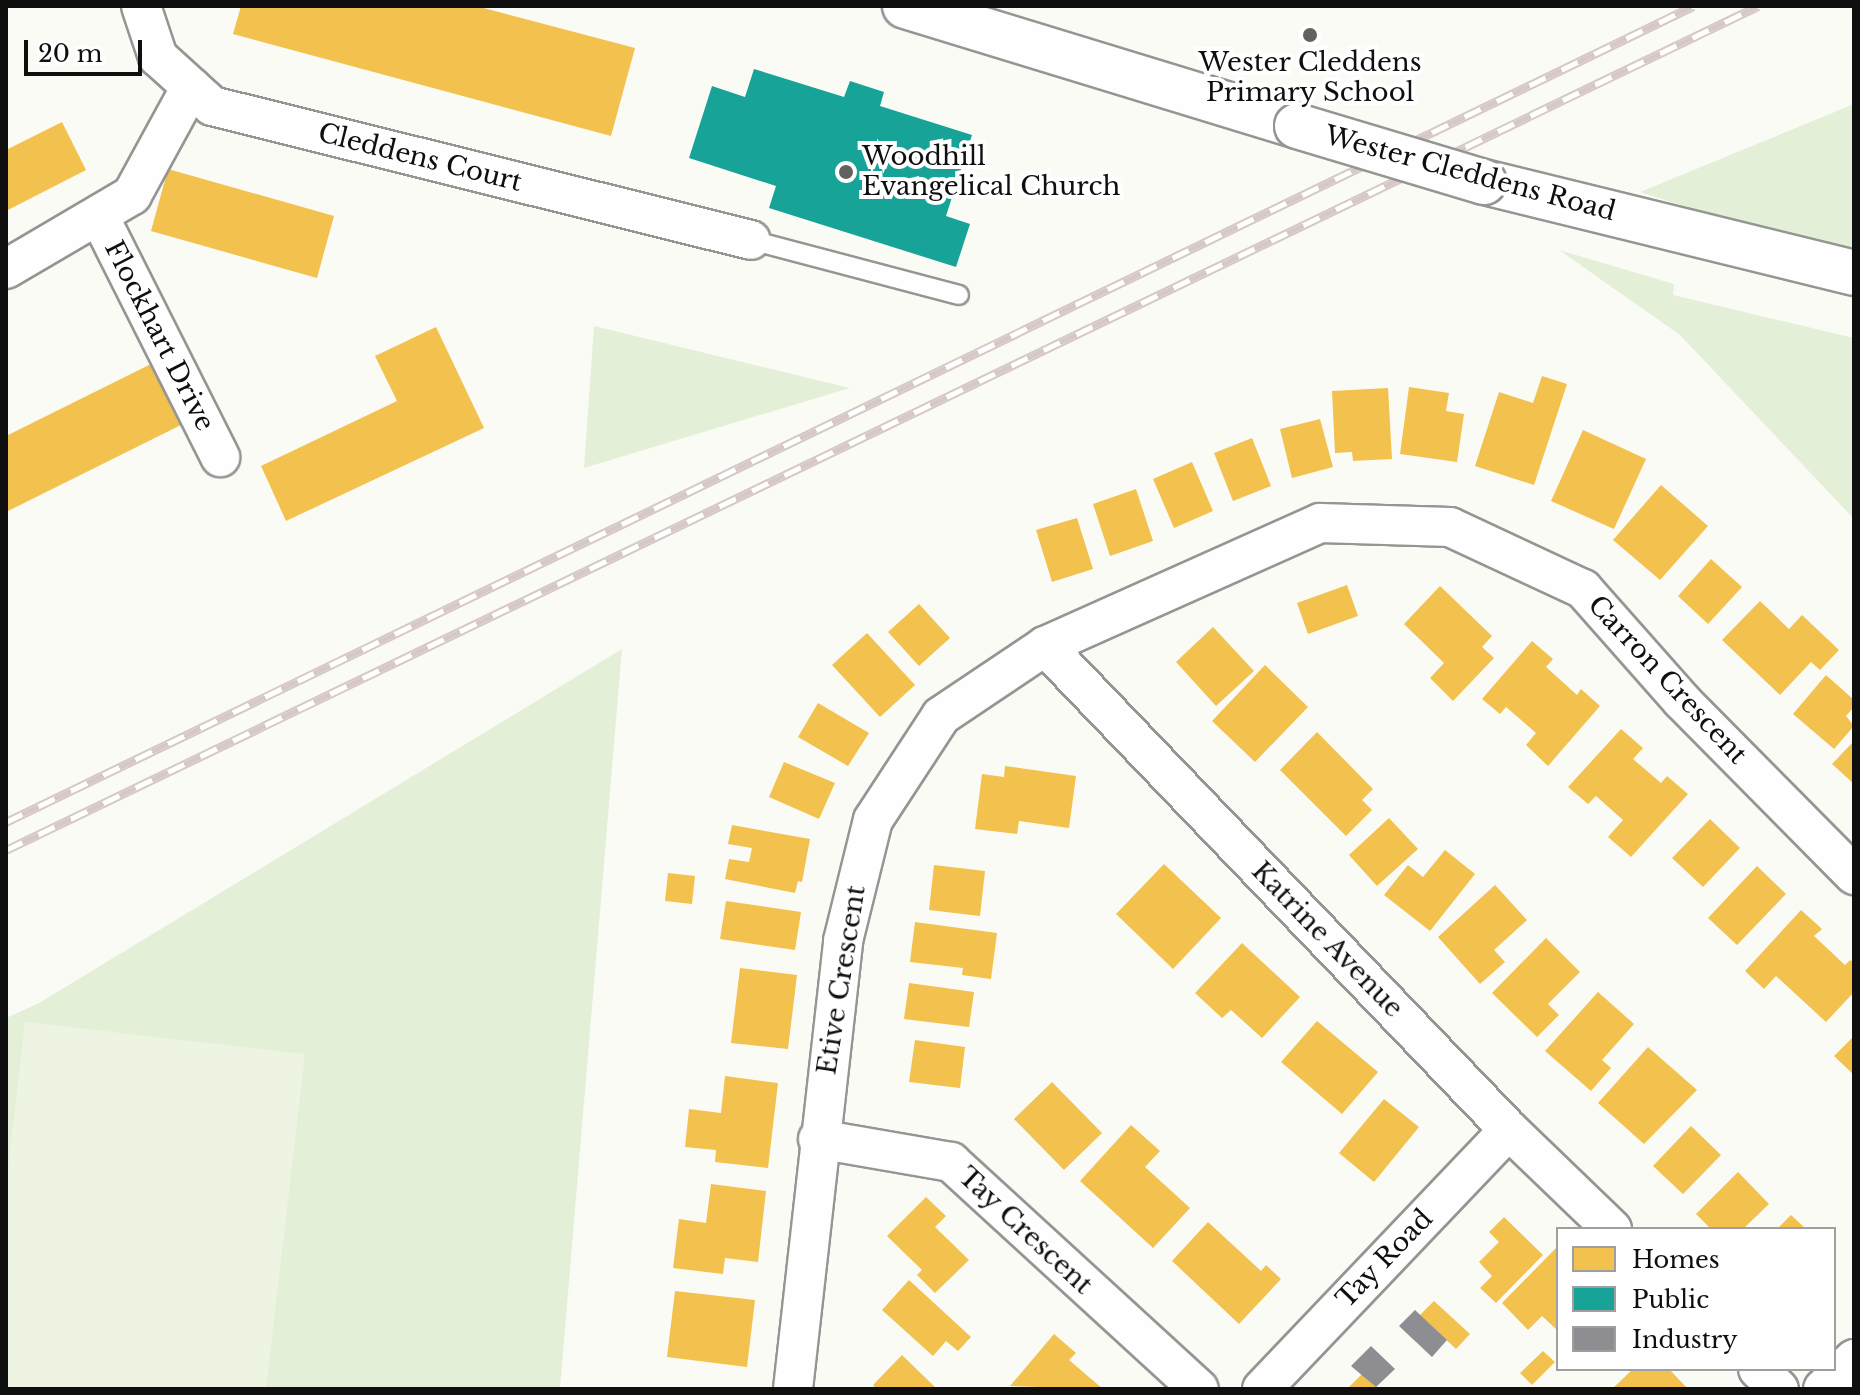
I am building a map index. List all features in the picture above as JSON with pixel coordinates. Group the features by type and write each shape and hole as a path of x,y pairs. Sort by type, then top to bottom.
{"street":[{"name":"Cleddens Court","path":"141,6 158,57 212,106 751,240"},
{"name":"Wester Cleddens Road","path":"905,6 1484,182 1854,273"},
{"name":"Flockhart Drive","path":"6,269 132,195 191,87"},
{"name":"Flockhart Drive","path":"99,216 220,457"},
{"name":"Carron Crescent","path":"1045,646 1320,523 1450,527 1583,589 1682,701 1854,875"},
{"name":"Katrine Avenue","path":"1045,646 1509,1130 1610,1227"},
{"name":"Etive Crescent","path":"793,1389 818,1139 843,941 873,820 941,716 1045,646"},
{"name":"Tay Road","path":"1262,1389 1509,1130"},
{"name":"Tay Crescent","path":"818,1139 951,1162 1199,1389"},
{"path":"1823,1389 1854,1359"},
{"path":"1760,1371 1779,1389"}],"lane":[{"path":"751,240 959,295"}],"green space":[{"path":"1854,104 1854,252 1793,240 1640,192"},
{"path":"1559,250 1674,284 1673,295 1854,338 1854,519 1680,335"},
{"path":"594,326 850,388 584,468"},
{"path":"622,649 560,1389 6,1389 6,1018 39,1003"},
{"path":"25,1022 305,1054 266,1389 6,1389 6,1186"}],"building: Homes":[{"path":"241,6 476,6 635,48 611,136 233,34"},
{"path":"62,122 86,170 6,211 6,150"},
{"path":"168,169 334,216 317,278 151,231"},
{"path":"436,327 484,428 286,521 261,466 397,401 375,356"},
{"path":"151,364 181,425 6,512 6,436"},
{"path":"1542,376 1567,384 1534,485 1475,466 1499,392 1533,403"},
{"path":"1409,387 1449,393 1446,411 1464,414 1457,462 1400,454"},
{"path":"1388,388 1392,459 1353,461 1352,452 1335,453 1332,391"},
{"path":"1320,419 1333,467 1292,478 1280,429"},
{"path":"1583,430 1646,459 1614,529 1551,501"},
{"path":"1252,438 1271,486 1233,501 1214,453"},
{"path":"1192,462 1213,511 1174,528 1153,479"},
{"path":"1661,485 1708,526 1660,580 1613,540"},
{"path":"1136,489 1153,541 1110,556 1093,504"},
{"path":"1077,518 1093,569 1052,582 1036,530"},
{"path":"1711,559 1742,587 1708,624 1678,596"},
{"path":"1347,585 1358,616 1308,634 1297,603"},
{"path":"1440,586 1492,636 1482,647 1494,658 1453,701 1430,678 1444,663 1404,624"},
{"path":"1760,601 1789,629 1802,615 1839,650 1820,670 1811,662 1780,695 1722,640"},
{"path":"919,604 950,638 919,666 888,632"},
{"path":"1213,627 1254,671 1216,706 1176,662"},
{"path":"867,633 915,685 880,717 832,665"},
{"path":"1532,641 1553,659 1546,667 1577,695 1581,689 1600,706 1548,766 1526,745 1536,733 1506,707 1500,714 1482,699"},
{"path":"1265,665 1308,707 1255,762 1212,721"},
{"path":"1826,675 1854,700 1854,707 1846,716 1854,726 1834,749 1793,714"},
{"path":"818,703 869,733 848,766 798,737"},
{"path":"1621,729 1643,748 1633,759 1661,783 1667,776 1688,794 1631,857 1608,837 1623,820 1596,796 1588,804 1568,787"},
{"path":"1317,732 1373,789 1362,800 1372,810 1346,836 1280,770"},
{"path":"1854,741 1854,784 1832,764"},
{"path":"784,762 835,783 819,819 769,797"},
{"path":"1005,766 1076,776 1069,828 1019,821 1017,834 975,829 982,774 1004,777"},
{"path":"1389,818 1418,849 1377,886 1349,855"},
{"path":"1710,819 1740,848 1703,887 1672,858"},
{"path":"732,825 810,839 802,882 798,881 795,893 725,879 729,859 749,862 752,848 728,844"},
{"path":"1445,850 1475,874 1430,931 1384,895 1408,865 1423,877"},
{"path":"1164,864 1221,918 1173,969 1116,914"},
{"path":"934,865 985,871 980,916 929,910"},
{"path":"1757,866 1786,894 1737,945 1708,918"},
{"path":"668,873 695,876 692,904 665,901"},
{"path":"1495,885 1527,920 1494,950 1505,962 1480,984 1438,937"},
{"path":"726,901 801,912 795,950 720,939"},
{"path":"1801,910 1822,929 1814,936 1845,965 1850,960 1854,963 1854,992 1826,1022 1776,976 1764,989 1745,971"},
{"path":"915,922 997,933 991,979 962,975 963,968 910,962"},
{"path":"1546,938 1580,972 1548,1004 1559,1015 1537,1037 1492,993"},
{"path":"1242,943 1300,997 1262,1038 1231,1010 1222,1018 1195,993"},
{"path":"740,968 797,975 788,1049 731,1043"},
{"path":"909,983 974,992 969,1027 904,1019"},
{"path":"1598,992 1634,1024 1602,1060 1611,1068 1591,1091 1545,1051"},
{"path":"1317,1021 1378,1072 1342,1114 1281,1062"},
{"path":"1854,1036 1854,1075 1834,1056"},
{"path":"915,1040 965,1047 960,1088 909,1082"},
{"path":"1648,1047 1697,1090 1644,1144 1598,1103"},
{"path":"725,1076 778,1083 768,1168 715,1162 716,1150 685,1147 689,1109 721,1113"},
{"path":"1052,1082 1102,1133 1064,1170 1014,1119"},
{"path":"1384,1099 1419,1127 1374,1182 1339,1153"},
{"path":"1131,1125 1160,1151 1145,1167 1190,1208 1153,1248 1080,1181"},
{"path":"1691,1126 1721,1155 1683,1194 1653,1166"},
{"path":"1738,1172 1769,1204 1745,1227 1709,1227 1696,1214"},
{"path":"711,1184 766,1191 758,1262 725,1258 723,1274 673,1268 679,1219 706,1223"},
{"path":"926,1197 946,1216 935,1227 969,1260 935,1293 917,1275 922,1270 887,1236"},
{"path":"1791,1215 1804,1227 1779,1227"},
{"path":"1504,1217 1543,1255 1496,1303 1480,1288 1492,1276 1479,1262 1499,1242 1489,1232"},
{"path":"1208,1222 1261,1271 1266,1265 1281,1279 1239,1324 1172,1261"},
{"path":"1556,1248 1556,1329 1542,1316 1528,1330 1502,1303"},
{"path":"909,1280 971,1337 958,1351 946,1341 933,1356 882,1310"},
{"path":"675,1291 755,1300 747,1367 667,1357"},
{"path":"1434,1301 1470,1334 1456,1349 1420,1315"},
{"path":"1054,1334 1076,1353 1069,1360 1103,1389 1010,1386"},
{"path":"1543,1351 1555,1362 1532,1385 1520,1373"},
{"path":"902,1355 937,1389 877,1389 873,1385"},
{"path":"1631,1371 1671,1371 1688,1389 1612,1389"},
{"path":"1362,1374 1378,1389 1347,1389"}],"building: Public":[{"name":"Woodhill Evangelical Church","path":"754,69 844,97 850,81 884,92 880,106 972,135 946,216 970,224 956,267 769,208 776,186 689,158 712,86 745,97"}],"building: Industry":[{"path":"1415,1310 1447,1340 1432,1357 1399,1326"},
{"path":"1371,1346 1395,1369 1376,1387 1351,1366"}],"railway":[{"path":"6,822 1693,6"},
{"path":"6,850 1758,6"}],"place":[{"name":"Wester Cleddens Primary School","path":"1310,35"},
{"name":"Woodhill Evangelical Church","path":"846,172"}]}
